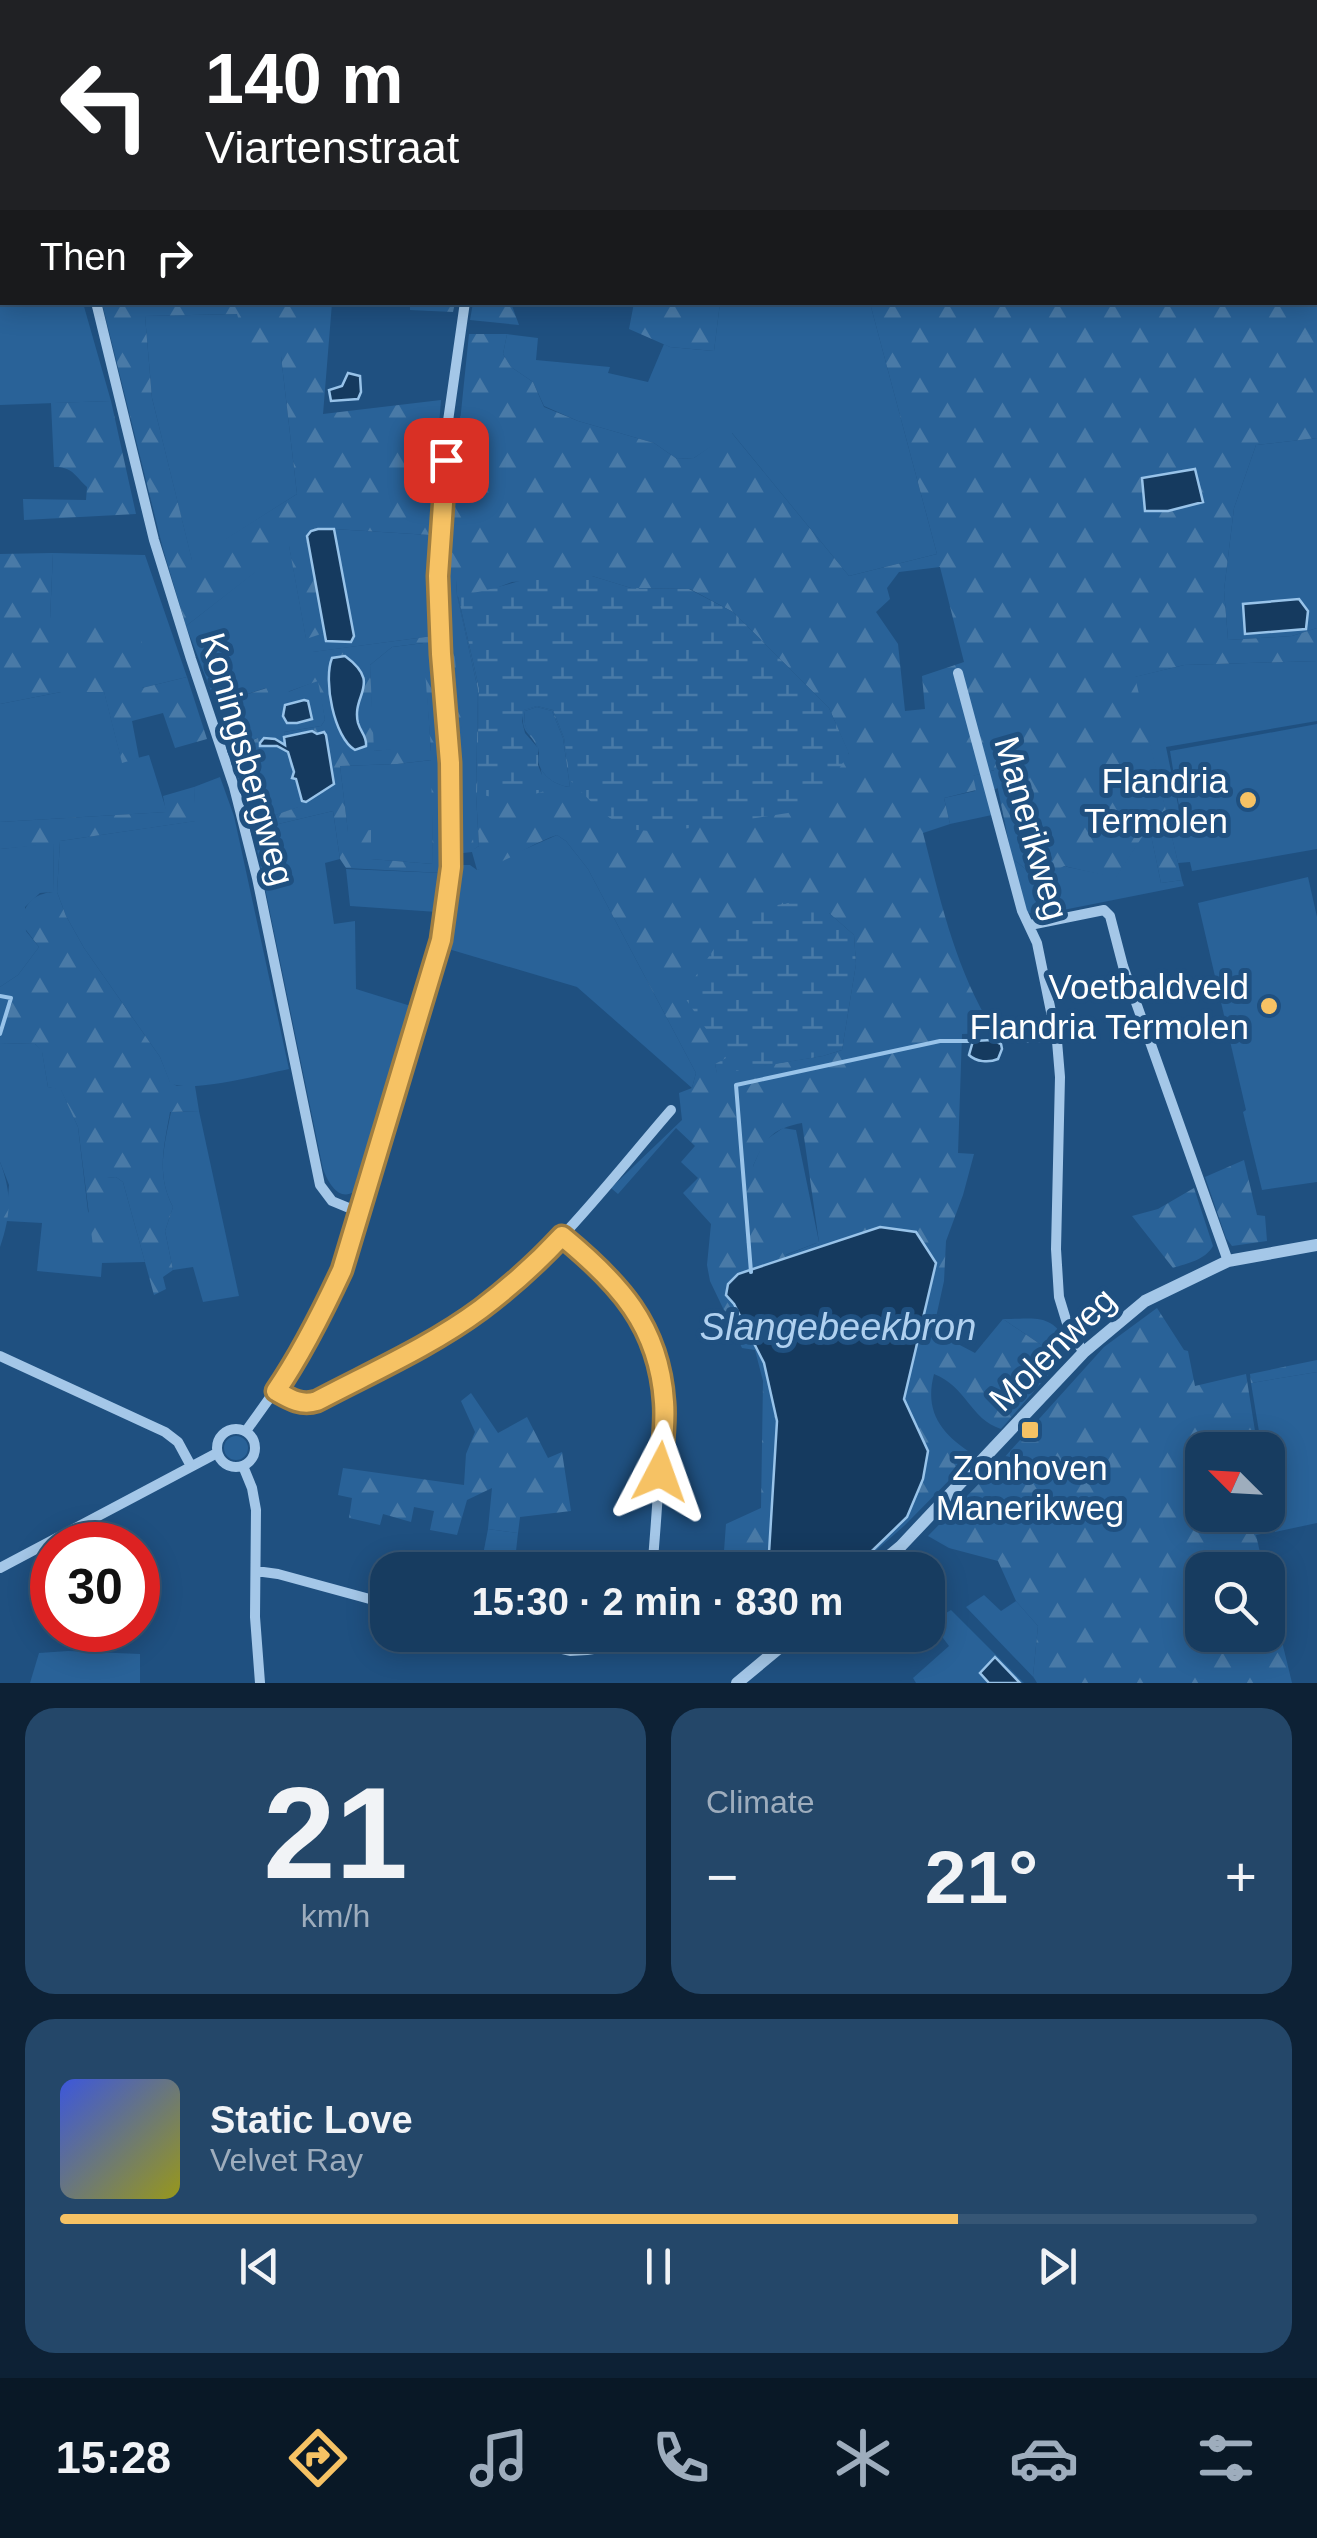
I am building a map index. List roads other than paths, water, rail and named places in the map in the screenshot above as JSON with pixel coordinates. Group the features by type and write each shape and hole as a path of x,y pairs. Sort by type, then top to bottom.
{"street":[{"name":"Koningsbergweg","path":"97,305 154,540 234,787 258,878 320,1185 332,1200 361,1213"},
{"path":"246,1431 296,1361 342,1270 441,940 451,867 450,763 438,576 448,421 465,305"},
{"name":"Manerikweg","path":"958,673 1024,920 1030,924 1037,943 1057,1040 1060,1076 1056,1249 1060,1297 1070,1334 1084,1352"},
{"path":"1030,924 1104,910 1110,916 1136,1002 1228,1261"},
{"path":"276,1391 296,1402 311,1403 479,1311 530,1270 671,1110"},
{"path":"562,1236 622,1292 647,1329 660,1372 665,1405 653,1552"},
{"name":"Molenweg","path":"894,1552 1084,1352 1145,1301 1228,1261 1317,1245"},
{"path":"0,1356 165,1432 178,1442 190,1466"},
{"path":"236,1428 252,1436 256,1448 252,1459 243,1466 230,1466 217,1453 225,1432 236,1428"},
{"path":"0,1568 217,1453"},
{"path":"243,1466 256,1510 254,1618 260,1683"},
{"path":"256,1571 370,1599"},
{"path":"737,1683 774,1652"}],"water":[{"path":"348,373 360,376 358,399 331,401 329,390 342,386"},
{"path":"1195,469 1203,502 1168,511 1145,511 1142,478"},
{"path":"318,529 334,529 354,636 351,642 326,641 307,536"},
{"path":"1299,599 1308,611 1306,629 1245,634 1243,604"},
{"path":"345,656 362,674 364,682 357,713 366,746 355,750 341,734 330,694 332,658"},
{"path":"308,701 312,719 287,723 283,716 285,705"},
{"path":"312,731 326,735 334,784 306,802 292,778 288,752 260,743 264,738 285,745 284,737"},
{"path":"992,1040 1001,1044 998,1059 983,1061 969,1055 973,1041"},
{"name":"Slangebeekbron","path":"880,1227 916,1232 936,1263 904,1399 928,1451 923,1479 907,1517 871,1552 769,1552 777,1421 764,1363 726,1295 728,1284 738,1274"},
{"path":"995,1657 1020,1683 989,1683 980,1673"}],"waterway":[{"path":"0,996 11,998 0,1034"},
{"path":"994,1041 1044,1040"},
{"path":"751,1272 736,1085 940,1041 974,1041"}],"place":[{"name":"Flandria Termolen","path":"1248,800"},
{"name":"Voetbaldveld Flandria Termolen","path":"1269,1006"},
{"name":"Zonhoven Manerikweg","path":"1030,1430"}]}
